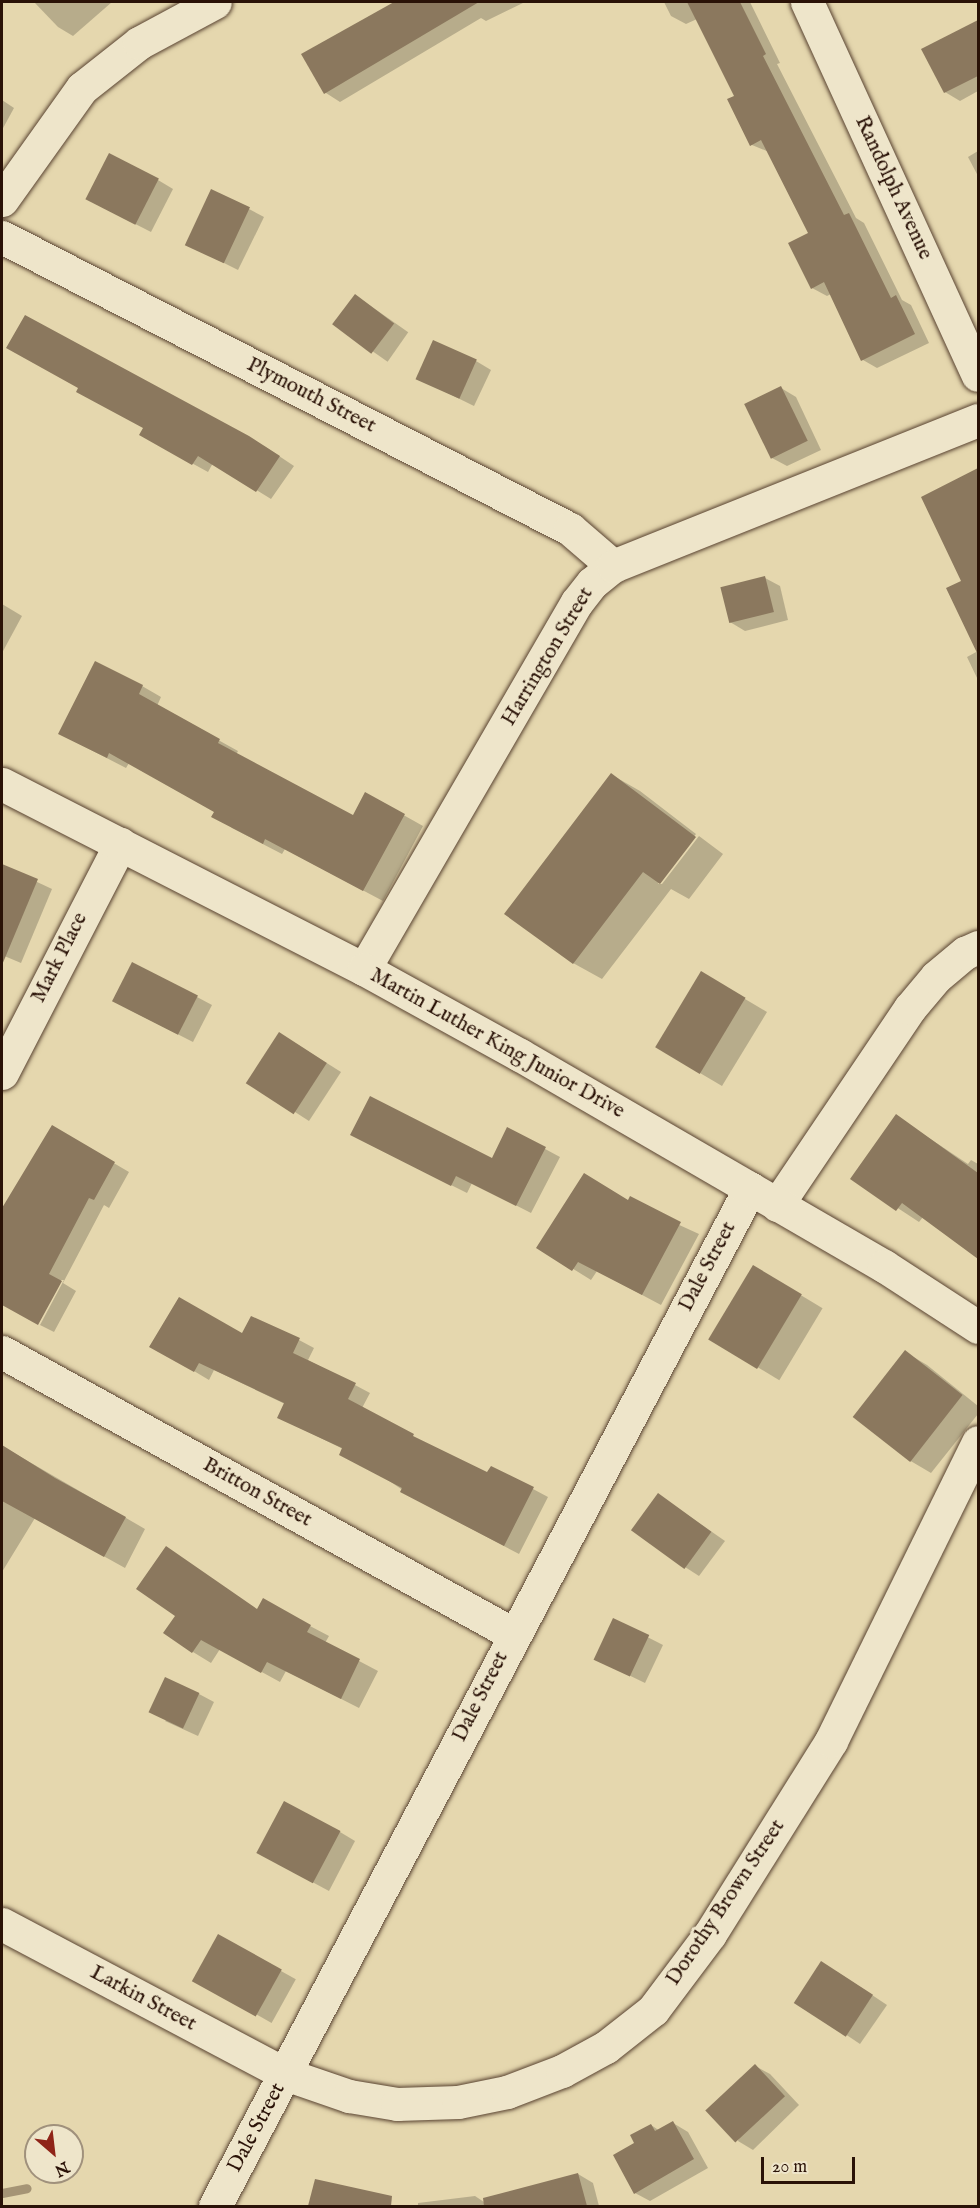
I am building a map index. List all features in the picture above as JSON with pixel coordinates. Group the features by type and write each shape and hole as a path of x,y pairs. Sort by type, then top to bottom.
{"street":[{"path":"2,200 82,88 139,43 215,2"},
{"name":"Randolph Avenue","path":"807,2 978,375"},
{"name":"Plymouth Street","path":"2,237 570,529 613,566"},
{"name":"Harrington Street","path":"364,969 577,602 592,583 613,566 978,420"},
{"name":"Martin Luther King Junior Drive","path":"2,784 364,969 520,1055 884,1266 978,1327"},
{"name":"Mark Place","path":"2,1073 120,844"},
{"path":"777,1205 910,1008 936,977 965,953 978,947"},
{"name":"Dale Street","path":"215,2206 513,1634 750,1188"},
{"name":"Britton Street","path":"2,1352 513,1634"},
{"name":"Dorothy Brown Street","path":"285,2074 349,2096 397,2104 458,2102 507,2092 562,2071 606,2047 653,2010 710,1934 831,1741 978,1442"},
{"name":"Larkin Street","path":"2,1924 285,2074"}],"building":[{"path":"394,2 479,2 324,94 301,54"},
{"path":"687,2 740,2 766,54 763,56 844,215 849,213 891,298 896,295 915,334 861,361 824,282 811,289 788,243 808,233 761,140 750,146 727,99 734,96"},
{"path":"978,20 978,76 944,93 921,49"},
{"path":"109,153 159,178 135,225 85,199"},
{"path":"211,189 250,207 224,263 185,245"},
{"path":"355,294 394,323 371,354 332,324"},
{"path":"25,315 249,436 280,456 256,492 198,456 192,465 139,435 143,428 76,392 78,388 6,348"},
{"path":"433,340 477,360 459,399 416,379"},
{"path":"781,386 808,441 771,459 744,404"},
{"path":"978,468 978,655 946,588 961,581 921,497"},
{"path":"765,576 774,612 729,623 720,587"},
{"path":"95,661 143,685 139,694 220,739 218,743 353,815 365,792 405,814 363,891 265,839 263,844 211,817 214,812 109,753 107,758 58,734"},
{"path":"611,773 696,837 660,884 643,872 573,964 504,914"},
{"path":"2,864 38,879 2,965"},
{"path":"132,962 198,996 178,1035 112,1001"},
{"path":"701,971 746,998 700,1074 655,1047"},
{"path":"279,1032 327,1063 294,1114 246,1083"},
{"path":"370,1096 492,1158 507,1127 546,1147 516,1206 456,1176 451,1186 350,1135"},
{"path":"896,1114 978,1173 978,1259 902,1203 896,1211 850,1179"},
{"path":"52,1125 115,1162 94,1200 89,1198 49,1274 62,1281 38,1325 2,1305 2,1208"},
{"path":"584,1173 628,1200 630,1196 681,1222 642,1295 578,1262 572,1271 536,1248"},
{"path":"753,1265 802,1294 757,1369 708,1340"},
{"path":"179,1297 242,1333 251,1316 300,1338 293,1353 356,1383 348,1399 414,1434 413,1436 487,1472 491,1466 534,1487 504,1546 400,1492 402,1488 339,1455 342,1448 277,1418 284,1403 199,1363 194,1372 149,1347"},
{"path":"905,1350 963,1395 910,1462 853,1417"},
{"path":"2,1445 55,1478 126,1517 104,1557 2,1501"},
{"path":"658,1493 711,1532 684,1569 631,1530"},
{"path":"166,1546 257,1609 263,1598 311,1625 307,1632 360,1659 341,1699 267,1662 261,1673 201,1640 192,1653 163,1633 175,1616 136,1589"},
{"path":"613,1618 649,1635 630,1677 594,1660"},
{"path":"165,1677 199,1693 183,1728 149,1712"},
{"path":"284,1801 341,1831 313,1883 256,1853"},
{"path":"218,1934 282,1969 256,2017 192,1981"},
{"path":"821,1961 873,1995 846,2037 794,2003"},
{"path":"755,2064 785,2096 735,2143 705,2110"},
{"path":"673,2121 694,2159 634,2194 613,2155 634,2143 630,2135 651,2124 655,2131"},
{"path":"578,2173 587,2206 484,2206 483,2198"},
{"path":"315,2179 392,2196 391,2206 308,2206"}],"waterway":[{"path":"2,2193 27,2188"}]}
